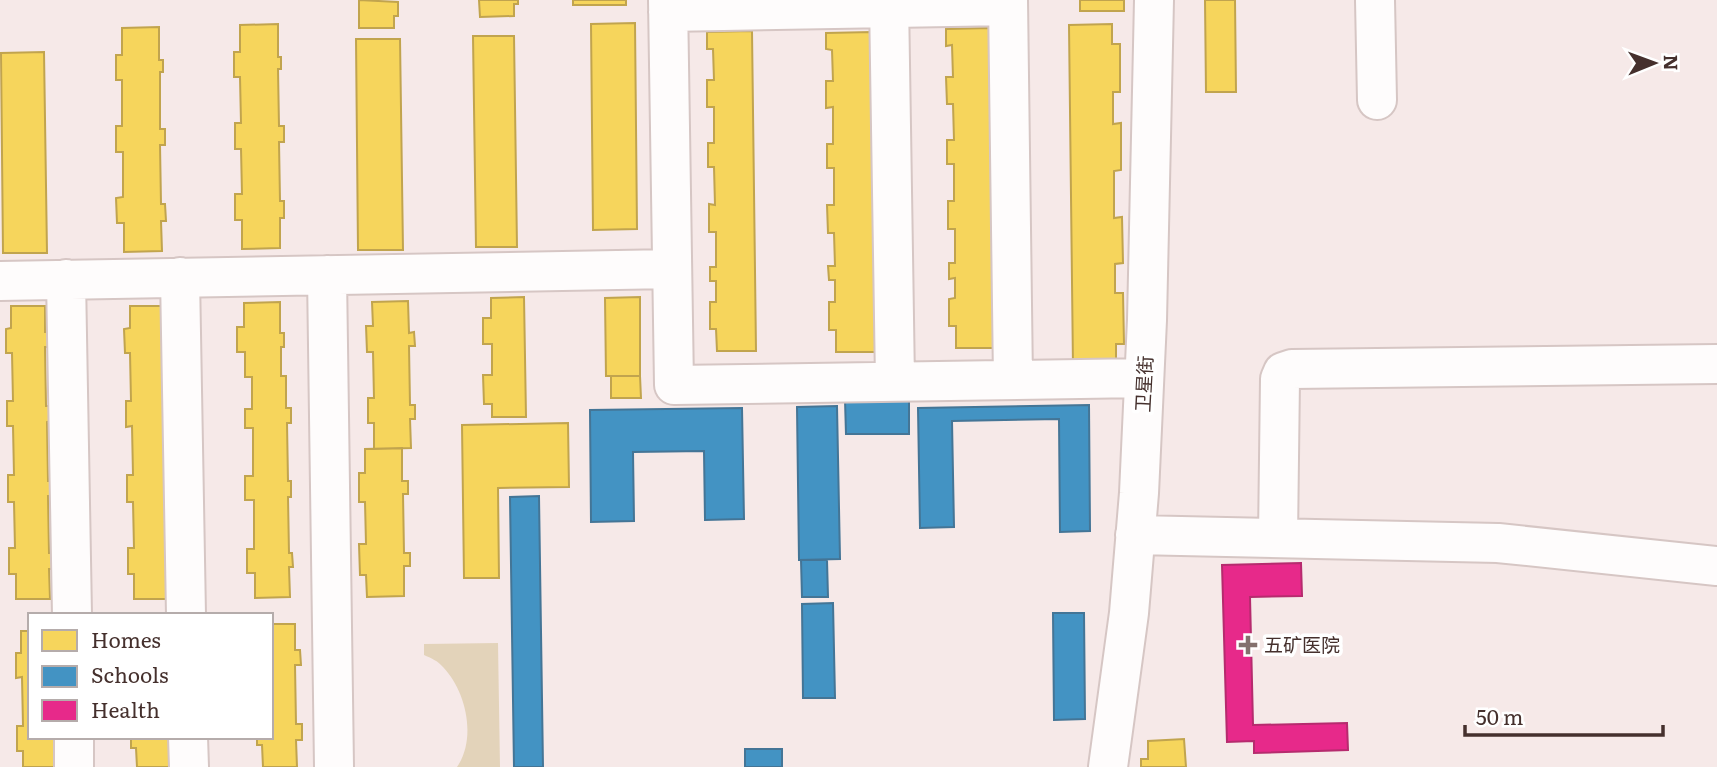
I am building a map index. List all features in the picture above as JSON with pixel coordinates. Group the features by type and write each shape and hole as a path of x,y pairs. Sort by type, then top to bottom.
{"street":[{"name":"卫星街","path":"1108,767 1129,613 1135,535 1144,378 1154,0"},
{"path":"1375,0 1377,100"},
{"path":"1013,380 1008,3 668,6 674,385 895,381 1013,380 1144,378"},
{"path":"889,4 895,381"},
{"path":"0,281 673,270"},
{"path":"327,275 334,767"},
{"path":"180,277 186,613"},
{"path":"66,279 72,613"},
{"path":"1278,538 1280,379 1283,373 1292,369 1717,364"},
{"path":"1135,535 1498,543 1717,566"},
{"path":"74,739 74,767"},
{"path":"188,739 188,767"}],"shaded area":[{"path":"498,643 500,767 457,767 466,743 463,702 458,689 443,667 424,655 424,644"}],"building: Homes":[{"path":"359,0 398,2 398,16 394,16 394,28 359,28"},
{"path":"479,0 518,0 518,4 514,4 514,16 480,17"},
{"path":"573,0 626,0 626,5 573,5"},
{"path":"1080,0 1124,0 1124,11 1080,11"},
{"path":"1205,0 1235,0 1236,92 1206,92"},
{"path":"635,23 637,229 593,230 591,24"},
{"path":"278,24 278,57 281,57 281,69 278,69 279,126 284,126 284,142 279,142 280,201 284,201 284,218 280,218 280,248 242,249 242,220 235,220 235,194 242,194 241,149 235,149 235,123 241,123 240,77 234,77 234,52 240,52 240,25"},
{"path":"1112,24 1112,44 1120,44 1120,92 1113,92 1113,124 1121,123 1121,170 1114,171 1114,218 1122,217 1123,263 1115,264 1115,293 1123,293 1124,344 1116,344 1116,367 1073,367 1069,25"},
{"path":"159,27 159,60 163,60 163,72 160,72 160,129 165,129 165,145 160,145 161,204 165,204 166,221 161,221 162,251 124,252 124,223 117,223 116,198 123,197 123,152 116,152 116,126 122,126 122,80 116,80 116,55 122,55 122,28"},
{"path":"991,28 995,348 956,348 956,326 949,326 949,299 955,298 955,278 949,279 949,263 955,263 955,229 948,229 948,201 954,201 954,164 947,164 947,140 954,140 953,104 947,104 946,77 953,77 952,45 946,46 946,29"},
{"path":"752,31 756,351 717,351 716,329 710,329 710,302 716,302 716,281 710,281 710,267 716,267 716,232 709,232 709,204 715,205 714,167 708,167 708,143 714,143 714,107 707,107 707,80 714,80 713,49 707,49 707,32"},
{"path":"872,32 875,352 836,352 836,330 829,330 829,302 835,302 835,280 829,280 828,266 835,266 834,233 828,233 827,205 834,205 834,168 827,168 827,144 833,144 833,107 826,108 826,81 833,81 832,50 826,49 826,33"},
{"path":"473,36 514,36 517,247 476,247"},
{"path":"356,39 400,39 403,250 358,250"},
{"path":"44,52 47,253 3,253 1,53"},
{"path":"524,297 526,417 492,417 492,404 484,404 483,375 492,375 492,344 483,344 483,318 491,318 491,298"},
{"path":"640,297 640,376 606,376 605,298"},
{"path":"408,301 409,333 414,332 415,346 409,346 410,405 415,405 415,419 410,419 411,448 374,449 374,423 368,423 368,398 374,398 373,352 367,352 366,326 373,326 372,302"},
{"path":"280,302 280,333 284,333 281,376 286,376 286,408 291,408 291,423 287,423 288,481 291,481 291,497 288,497 289,553 292,553 293,567 289,567 290,597 255,598 255,573 247,573 247,549 254,549 254,500 245,500 245,476 253,476 253,428 245,428 245,409 252,409 252,377 245,377 245,352 237,352 237,327 244,327 244,303"},
{"path":"11,306 45,306 45,332 51,332 51,347 45,347 46,406 52,406 52,421 47,422 48,481 53,481 53,496 48,496 49,553 54,553 54,569 49,569 50,599 16,599 16,574 9,574 9,548 15,548 14,502 8,502 8,475 14,475 13,426 7,426 7,401 13,401 12,353 6,353 6,329 11,328"},
{"path":"130,306 163,306 168,599 134,599 134,574 128,574 128,548 134,548 133,502 127,502 127,475 133,475 132,426 126,427 126,401 131,401 130,353 125,353 124,329 130,328"},
{"path":"611,376 640,376 641,398 611,398"},
{"path":"568,423 569,487 498,488 499,578 464,578 462,425"},
{"path":"402,448 402,481 408,481 408,494 403,494 404,553 410,553 410,566 404,566 404,596 367,597 366,575 360,575 359,544 366,544 365,502 359,502 359,473 365,473 365,449"},
{"path":"273,624 295,624 295,650 300,650 301,665 295,665 296,724 302,724 302,740 296,740 297,767 263,767 262,745 257,745 257,739 273,739"},
{"path":"21,631 28,631 28,739 62,739 57,767 23,767 23,751 17,751 17,726 23,726 22,677 16,678 16,653 21,653"},
{"path":"131,739 176,739 171,767 137,767 136,748 131,748"},
{"path":"1184,739 1186,767 1141,767 1141,759 1148,759 1148,741"}],"building: Schools":[{"path":"909,399 909,434 846,434 845,400"},
{"path":"1089,405 1090,531 1060,532 1059,419 952,421 954,527 920,528 918,408"},
{"path":"837,406 840,559 799,560 797,407"},
{"path":"742,408 744,519 705,520 704,451 633,452 634,521 591,522 590,410"},
{"path":"539,496 543,767 514,767 510,497"},
{"path":"801,560 827,560 828,597 802,597"},
{"path":"833,603 835,698 803,698 802,604"},
{"path":"1053,613 1084,613 1085,719 1054,720"},
{"path":"745,749 782,749 782,767 745,767"}],"building: Health":[{"path":"1301,563 1302,596 1250,597 1253,725 1347,723 1348,750 1254,753 1254,741 1227,742 1222,565"}],"place":[{"name":"五矿医院","path":"1248,645"}]}
